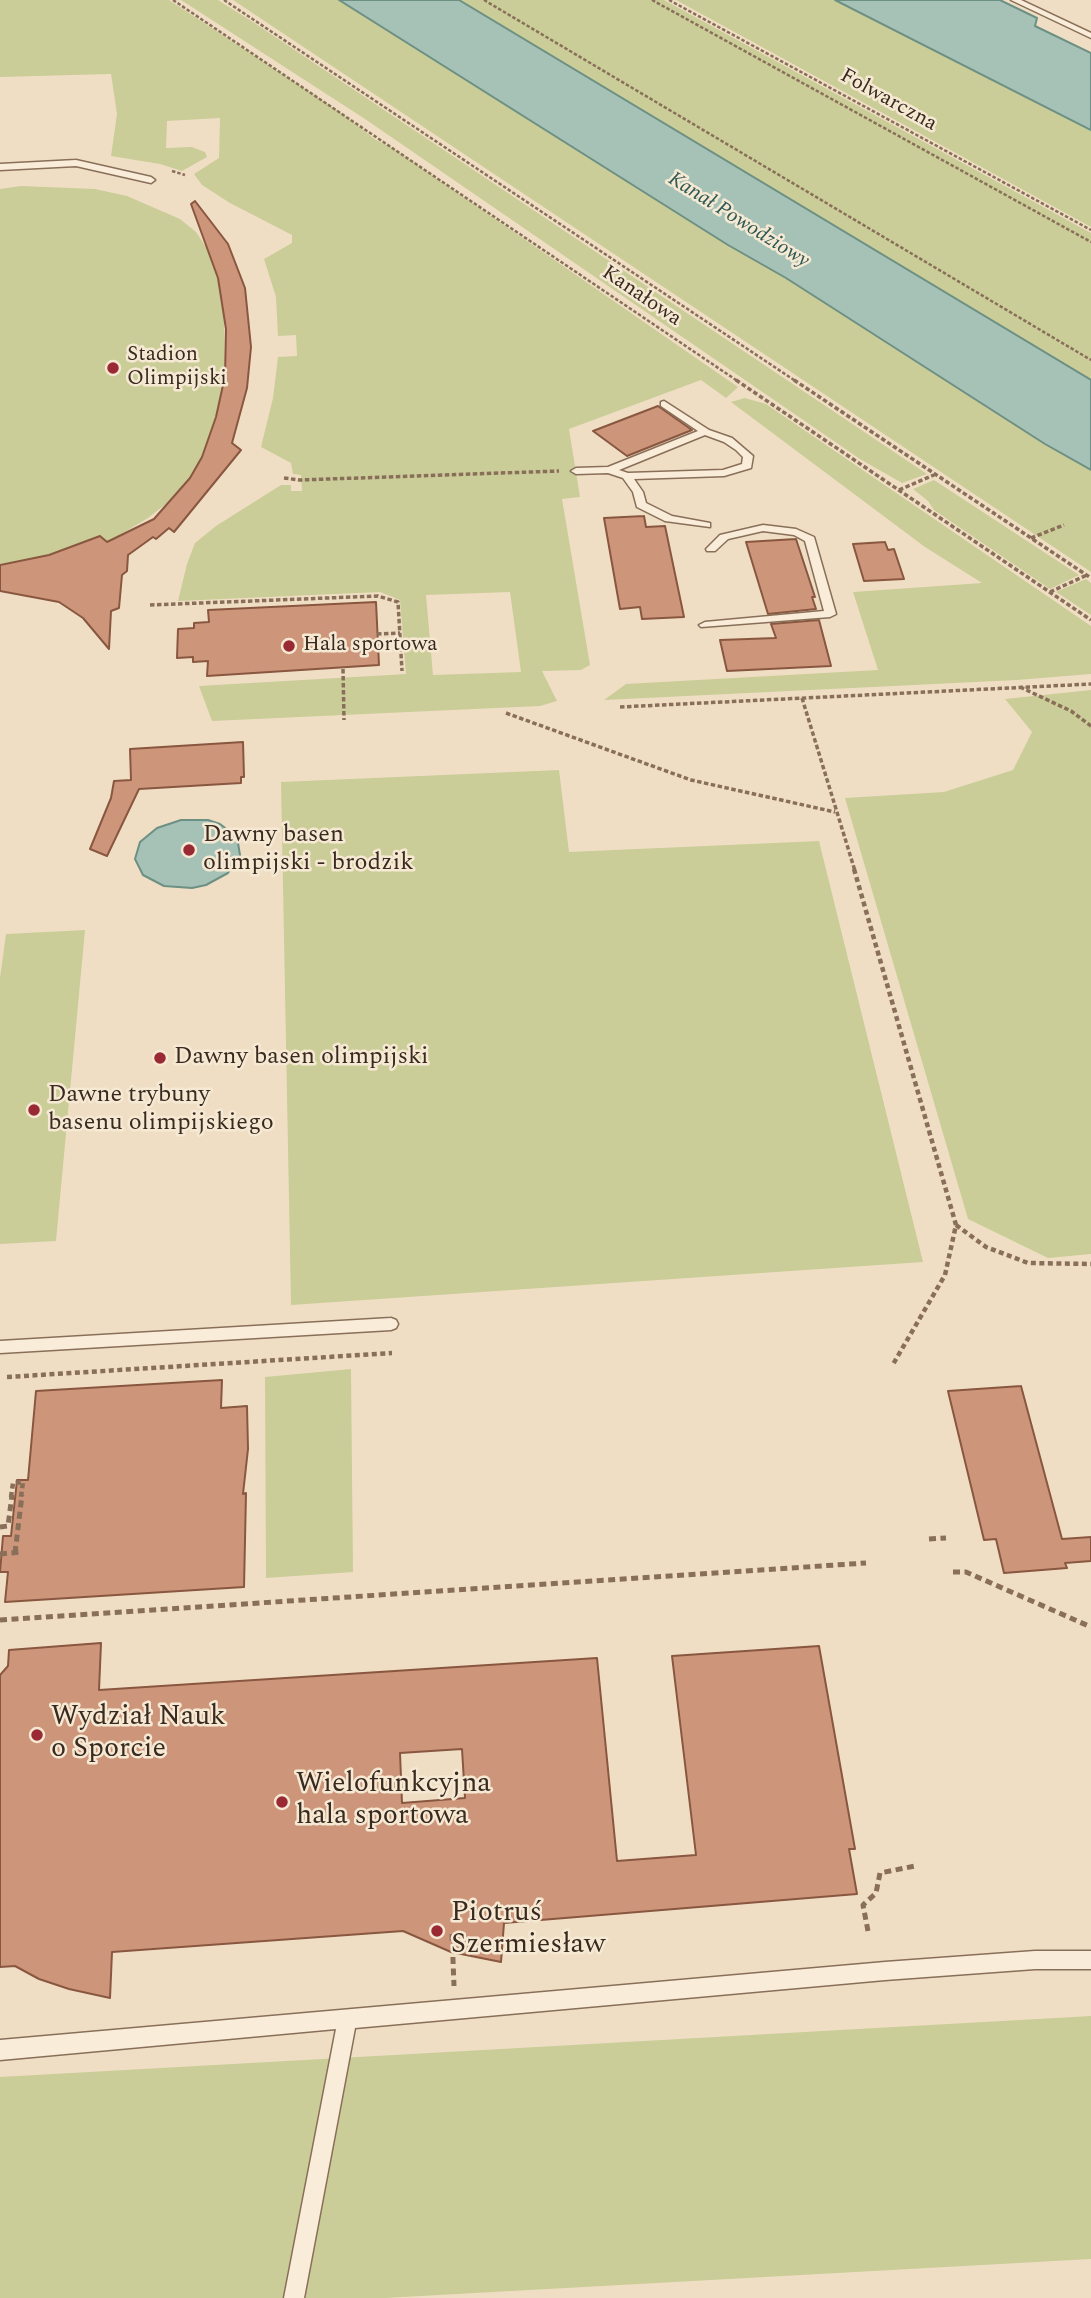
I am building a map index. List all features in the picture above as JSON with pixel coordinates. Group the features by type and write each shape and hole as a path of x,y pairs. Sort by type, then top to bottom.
{"lane":[{"path":"1015,0 1091,36"},
{"path":"1081,32 1091,28"},
{"path":"0,167 76,163 151,180"},
{"path":"609,470 627,476 724,473 747,466 748,456 740,448 728,440 705,432 664,404"},
{"path":"576,471 609,470 705,432"},
{"path":"627,476 638,492 641,505 669,519 706,525"},
{"path":"705,625 830,614 810,539 796,532 763,528 724,537 711,549"},
{"path":"0,1347 391,1324"},
{"path":"0,2050 885,1971 1035,1960 1091,1960"},
{"path":"294,2298 347,2019"}],"path":[{"name":"Kanałowa","path":"173,0 1091,620"},
{"path":"224,0 1089,576"},
{"path":"484,0 1091,360"},
{"path":"652,0 1091,242"},
{"name":"Folwarczna","path":"669,0 1091,230"},
{"path":"172,171 185,175"},
{"path":"284,478 300,480 576,471"},
{"path":"899,490 935,475"},
{"path":"1030,538 1064,525"},
{"path":"1050,592 1089,576"},
{"path":"150,605 219,605 378,596 398,602 402,671"},
{"path":"377,634 400,633"},
{"path":"343,669 344,720"},
{"path":"620,707 1091,684"},
{"path":"1019,686 1071,711 1091,726"},
{"path":"802,698 871,924 956,1225 946,1275 892,1366"},
{"path":"506,713 691,780 835,812"},
{"path":"956,1225 986,1247 1028,1263 1091,1266"},
{"path":"7,1377 392,1353"},
{"path":"0,1527 8,1526 13,1483 23,1482 18,1552 0,1554"},
{"path":"929,1539 946,1538"},
{"path":"0,1620 866,1563"},
{"path":"953,1572 966,1572 1091,1627"},
{"path":"868,1931 863,1905 876,1893 880,1872 915,1866"},
{"path":"452,1934 455,2009"}],"green space":[{"path":"0,0 169,0 340,112 376,140 391,147 738,387 726,398 701,380 569,429 580,497 562,499 590,665 581,670 542,671 557,701 540,706 212,721 199,686 406,674 400,600 380,592 178,601 195,543 216,526 281,485 291,485 291,491 302,491 301,475 293,474 291,463 261,447 273,398 278,357 297,356 296,335 278,336 276,297 264,259 292,243 292,235 230,203 202,185 194,174 219,158 220,118 167,121 166,148 192,147 205,152 207,157 182,171 160,164 111,156 117,114 111,74 0,77","holes":["510,592 521,672 433,675 426,595"]},
{"path":"181,0 218,0 253,22 927,474 902,483 860,459 365,119"},
{"path":"233,0 339,0 728,245 786,278 1045,444 1091,470 1091,572"},
{"path":"459,0 664,0 1091,233 1091,380"},
{"path":"676,0 835,0 1091,130 1091,227"},
{"name":"Stadion Olimpijski","path":"21,186 95,189 127,196 180,219 196,232 208,250 218,278 224,310 225,376 216,417 202,457 190,478 171,500 148,518 108,542 100,536 53,554 0,564 0,189"},
{"path":"745,398 766,404 1091,626 1091,674 604,700 626,684 878,670 853,592 982,583 925,547 731,402"},
{"path":"934,480 1079,575 1050,589 934,510 928,501 913,489"},
{"path":"1086,579 1091,583 1091,615 1056,592"},
{"path":"1091,690 1091,1254 1048,1258 968,1219 845,798 944,792 1013,770 1032,732 1005,699"},
{"path":"559,770 569,852 819,841 923,1262 291,1305 281,782"},
{"name":"Dawne trybuny basenu olimpijskiego","path":"85,930 56,1241 0,1244 0,978 6,934"},
{"path":"351,1369 353,1572 266,1578 265,1377"},
{"path":"1091,2016 1091,2259 385,2298 0,2298 0,2077"}],"water":[{"name":"Kanał Powodziowy","path":"339,0 459,0 1091,380 1091,470 1045,444 786,278 728,245"},
{"path":"835,0 1000,0 1037,18 1035,26 1091,53 1091,130"},
{"path":"181,820 208,820 220,824 237,837 240,855 228,873 206,885 192,888 164,886 143,875 135,859 140,842 157,828"}],"building":[{"path":"195,201 228,244 245,288 251,347 247,388 232,443 241,450 174,532 169,528 128,555 127,571 122,575 119,608 111,611 109,649 83,618 59,602 0,591 0,565 49,555 100,536 107,542 154,519 190,478 202,457 216,417 225,376 226,329 218,278 191,204"},
{"path":"658,406 692,430 627,456 593,431"},
{"path":"644,516 646,527 665,526 684,617 642,619 640,607 620,609 604,518"},
{"path":"796,539 815,597 812,597 816,609 768,614 746,542"},
{"path":"885,542 888,550 894,549 904,579 864,581 853,544"},
{"name":"Hala sportowa","path":"376,602 379,665 207,676 208,661 193,662 193,657 177,658 178,629 194,628 194,623 209,622 208,610"},
{"path":"819,620 831,666 727,671 720,640 776,638 771,624"},
{"path":"243,742 244,777 241,777 241,783 139,789 107,856 90,849 111,798 114,781 131,780 130,749"},
{"path":"222,1380 221,1408 247,1406 248,1449 243,1494 246,1493 244,1587 5,1602 8,1572 0,1572 3,1536 11,1536 17,1480 28,1480 36,1391"},
{"path":"1021,1386 1062,1539 1091,1537 1091,1561 1065,1563 1067,1568 1004,1573 996,1539 984,1540 948,1391"},
{"path":"101,1643 99,1690 597,1658 617,1861 696,1855 672,1656 819,1646 855,1849 849,1849 857,1894 504,1923 501,1962 451,1952 403,1931 112,1952 110,1998 69,1989 39,1979 15,1966 0,1967 0,1675 8,1666 9,1650","holes":["462,1749 465,1798 402,1803 400,1753"]}],"place":[{"name":"Stadion Olimpijski","path":"113,368"},
{"name":"Hala sportowa","path":"289,646"},
{"name":"Dawny basen olimpijski - brodzik","path":"189,850"},
{"name":"Dawny basen olimpijski","path":"160,1058"},
{"name":"Dawne trybuny basenu olimpijskiego","path":"34,1110"},
{"name":"Wydział Nauk o Sporcie","path":"37,1735"},
{"name":"Wielofunkcyjna hala sportowa","path":"282,1802"},
{"name":"Piotruś Szermiesław","path":"437,1931"}]}
